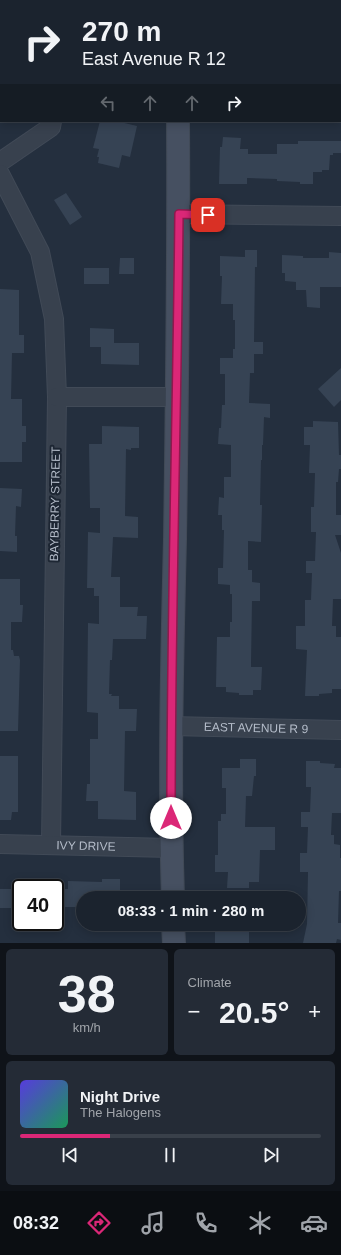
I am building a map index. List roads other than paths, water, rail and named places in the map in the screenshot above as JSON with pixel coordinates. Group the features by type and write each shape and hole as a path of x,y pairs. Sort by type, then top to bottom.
{"street":[{"path":"0,162 51,127 52,122"},
{"path":"173,891 171,848 171,726 177,397 179,214 178,122"},
{"name":"BAYBERRY STREET","path":"0,174 40,252 54,319 57,397 51,846"},
{"path":"179,214 341,216"},
{"path":"57,397 177,397"},
{"name":"EAST AVENUE R 9","path":"171,726 341,730"},
{"name":"IVY DRIVE","path":"0,844 171,848"},
{"path":"173,931 174,943"}]}
